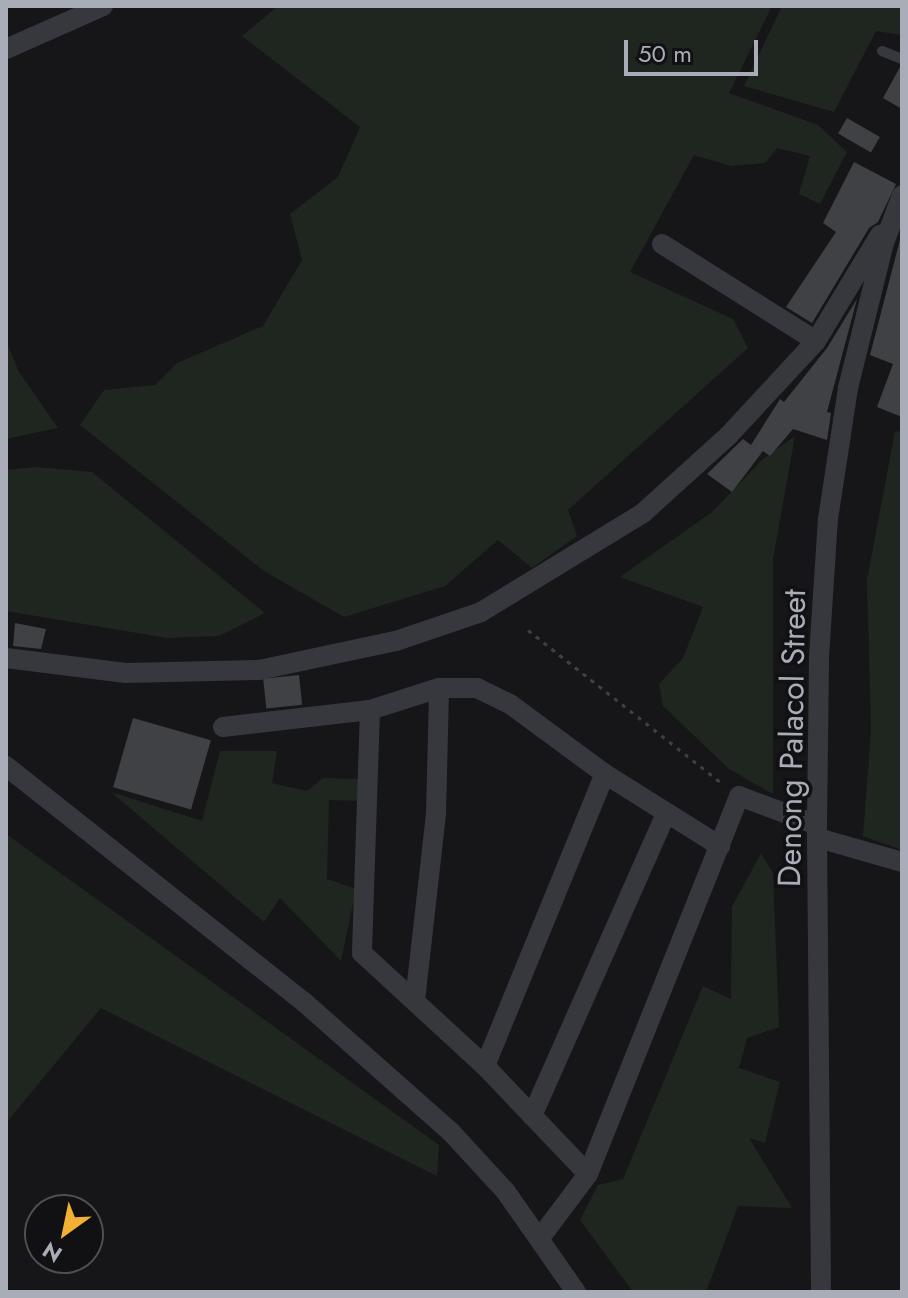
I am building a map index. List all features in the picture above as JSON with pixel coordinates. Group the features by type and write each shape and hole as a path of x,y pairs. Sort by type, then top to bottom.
{"street":[{"path":"6,49 103,6"},
{"path":"6,658 126,673 244,672 396,641 481,612 643,513 729,435 816,341 898,203"},
{"name":"Denong Palacol Street","path":"821,1292 819,657 833,473 848,388 898,203"},
{"path":"662,244 816,341"},
{"path":"223,727 370,710 439,688 477,688 495,695 605,774 720,846"},
{"path":"415,1001 436,814 439,688"},
{"path":"370,710 362,953 485,1066 588,1174"},
{"path":"6,766 371,1061 450,1131 540,1238 576,1292"},
{"path":"485,1066 605,774"},
{"path":"540,1238 588,1174 739,796 818,832 902,862"},
{"path":"532,1116 666,814"}],"lane":[{"path":"882,51 902,59"}],"path":[{"path":"528,630 739,796"}],"shaded area":[{"path":"278,6 772,6 729,93 818,125 847,152 820,204 799,194 810,156 777,148 765,163 731,166 694,155 630,272 733,319 748,348 568,510 577,536 532,568 498,540 445,586 344,617 264,571 80,425 104,390 155,385 177,363 263,326 302,260 290,214 338,177 360,127 242,36"},
{"path":"782,6 902,6 902,35 876,31 834,112 744,86"},
{"path":"6,340 19,372 58,428 6,439"},
{"path":"895,431 902,432 902,850 863,836 871,730 867,580"},
{"path":"795,436 773,559 773,794 729,769 663,706 659,684 683,658 703,607 620,577 712,512 763,459"},
{"path":"35,467 92,472 265,613 219,636 167,638 6,611 6,470"},
{"path":"220,751 277,751 272,783 307,791 323,778 358,779 359,801 329,800 327,879 356,889 341,961 280,898 264,922 111,792 202,821"},
{"path":"6,834 439,1145 437,1176 101,1008 6,1123"},
{"path":"761,853 773,873 779,1027 747,1038 739,1068 780,1082 765,1143 749,1138 792,1208 738,1206 706,1292 633,1292 580,1220 598,1185 623,1179 703,986 731,999 732,907"}],"building":[{"path":"902,67 902,109 883,98"},
{"path":"847,118 880,137 871,153 838,134"},
{"path":"854,162 896,184 878,222 869,228 812,323 786,307 836,232 823,223"},
{"path":"902,232 902,417 877,407 893,364 870,355"},
{"path":"857,299 827,412 831,413 827,440 793,429 770,456 763,451 732,492 707,474 743,439 751,445 780,399 784,402 827,348"},
{"path":"15,623 46,629 41,649 13,646"},
{"path":"299,675 302,705 266,709 263,679"},
{"path":"133,718 211,740 191,810 113,787"}]}
